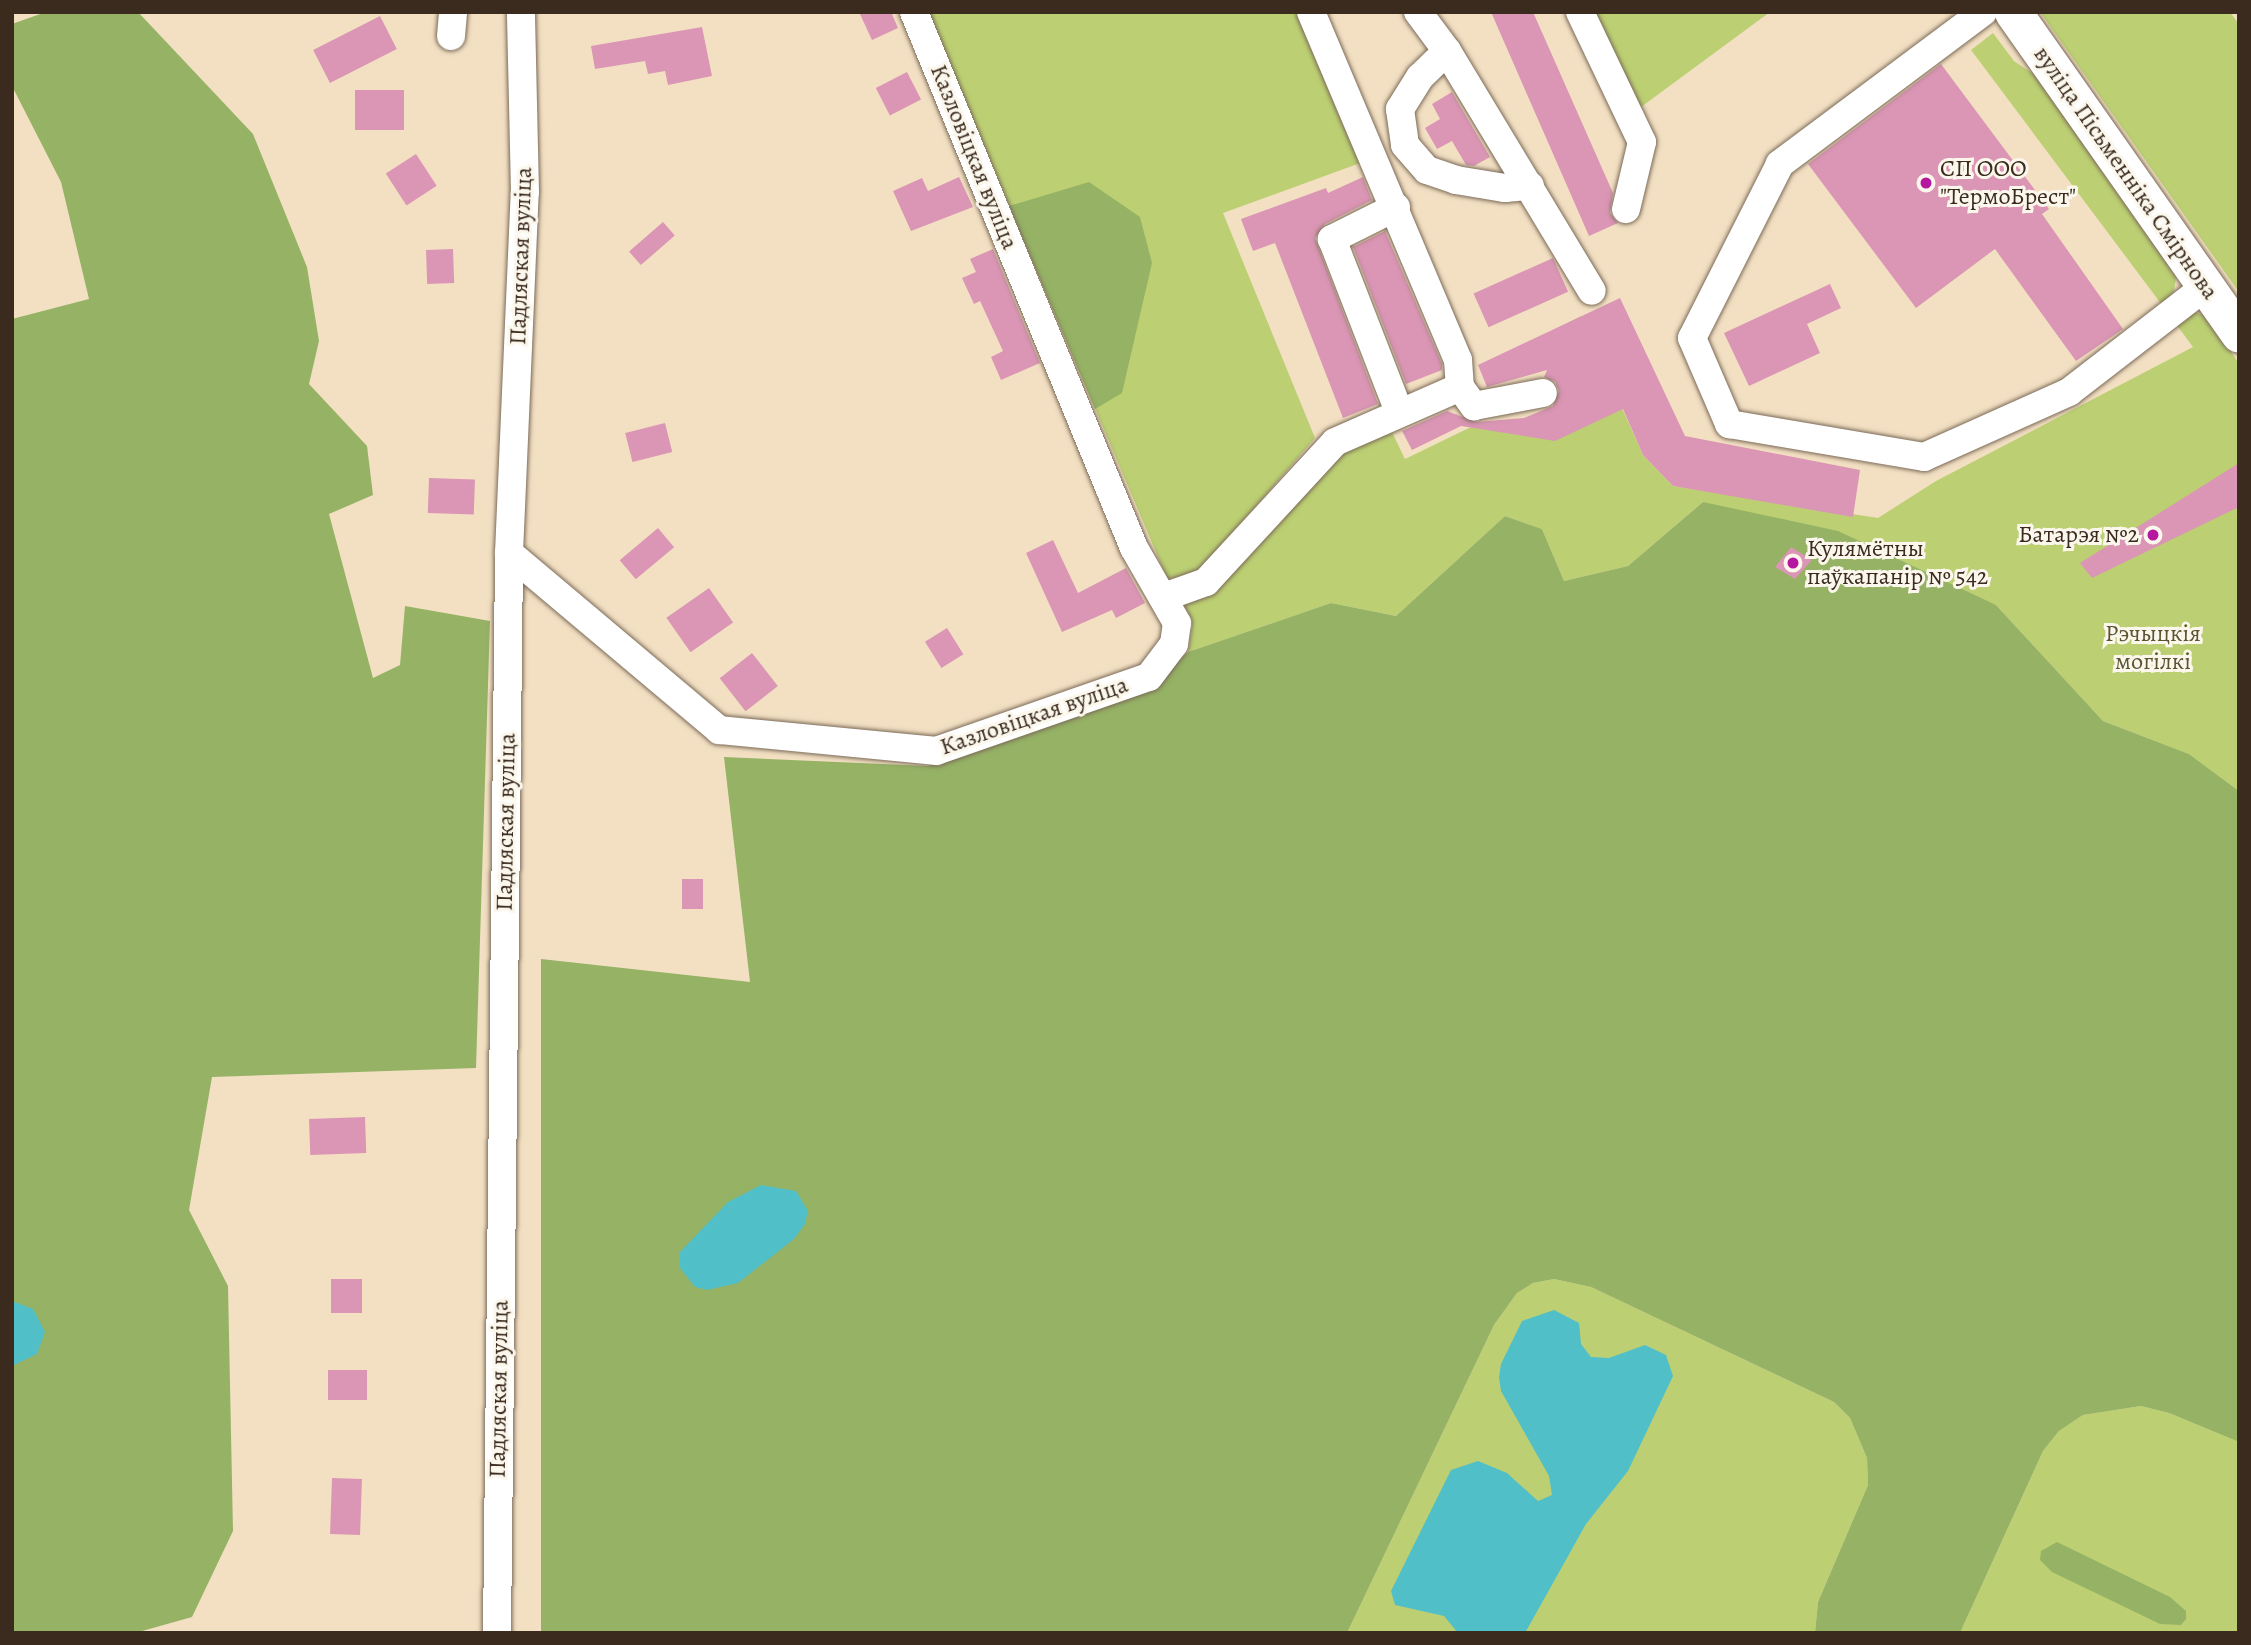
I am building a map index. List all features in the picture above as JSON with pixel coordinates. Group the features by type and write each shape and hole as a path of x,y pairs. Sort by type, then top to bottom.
{"main road":[{"name":"вуліца Пісьменніка Смірнова","path":"2013,12 2239,334"}],"street":[{"name":"Падляская вуліца","path":"497,1633 509,552 524,192 521,12"},
{"name":"Казловіцкая вуліца","path":"509,552 719,730 936,751 1149,677 1174,644 1177,623 1134,548 914,12"},
{"path":"1311,12 1396,207 1458,360 1460,387 1474,406 1543,393"},
{"path":"1418,12 1447,51 1592,290"},
{"path":"1580,12 1642,142 1626,209"},
{"path":"1983,12 1780,164 1692,338 1729,424 1924,457 2069,392 2206,287"},
{"path":"1447,51 1419,77 1399,109 1405,145 1427,170 1456,180 1505,188 1531,186"},
{"path":"1396,207 1332,239 1399,412"},
{"path":"1164,597 1206,582 1335,442 1460,387"}],"green space":[{"path":"46,12 138,12 253,134 307,267 319,341 309,384 367,446 373,495 329,514 373,678 400,665 405,606 490,621 476,1068 212,1077 189,1210 228,1286 233,1531 192,1617 135,1633 12,1633 12,319 89,299 61,182 12,86 12,24"},
{"path":"927,12 1300,12 1363,162 1223,213 1315,438 1193,579 1167,578"},
{"path":"1593,12 1770,12 1637,110"},
{"path":"2040,12 2230,12 2239,24 2239,292"},
{"path":"1993,33 2014,61 2041,79 2176,277 2174,291 2162,305 1971,50"},
{"path":"1089,182 1140,217 1152,263 1122,393 1095,409 1009,206"},
{"name":"Рэчыцкія могілкі","path":"2190,311 2208,316 2239,364 2239,791 2189,754 2103,721 1996,605 1703,502 1628,566 1564,581 1542,529 1505,516 1396,616 1331,603 1188,652 1192,627 1184,603 1343,451 1390,428 1405,459 1471,427 1604,418 1562,326 1581,316 1643,455 1673,486 1878,518 1936,481 2193,347 2173,320"},
{"path":"1703,502 1838,531 1996,605 2103,721 2189,754 2239,791 2239,1442 2169,1413 2141,1406 2083,1415 2059,1431 2043,1451 1960,1633 1815,1633 1818,1602 1868,1485 1867,1458 1850,1418 1834,1402 1591,1287 1554,1279 1533,1283 1517,1293 1494,1325 1347,1633 541,1633 541,959 750,982 724,757 928,766 1147,689 1188,652 1331,603 1396,616 1505,516 1542,529 1564,581 1628,566"},
{"path":"1554,1279 1591,1287 1834,1402 1850,1418 1867,1458 1868,1485 1818,1602 1815,1633 1347,1633 1494,1325 1517,1293 1533,1283"},
{"path":"2141,1406 2169,1413 2239,1442 2239,1633 1960,1633 2043,1451 2059,1431 2083,1415"},
{"path":"2057,1542 2170,1597 2186,1611 2186,1619 2181,1625 2160,1624 2052,1572 2040,1560 2041,1551"}],"water":[{"path":"761,1185 796,1191 808,1211 805,1224 794,1239 738,1283 707,1290 695,1287 680,1268 679,1253 728,1202"},
{"path":"12,1301 33,1309 45,1332 37,1354 12,1366"},
{"path":"1554,1310 1579,1323 1581,1344 1591,1357 1609,1358 1645,1345 1666,1355 1673,1376 1628,1471 1586,1524 1525,1633 1458,1633 1444,1616 1395,1605 1391,1591 1451,1470 1478,1461 1507,1473 1538,1501 1552,1495 1549,1476 1501,1391 1499,1377 1501,1364 1522,1321"}],"building":[{"path":"859,12 891,12 898,28 872,40"},
{"path":"1491,12 1533,12 1613,193 1610,213 1618,223 1589,236"},
{"path":"380,16 397,49 330,83 313,50"},
{"path":"702,27 712,76 668,85 665,71 648,74 645,61 595,69 591,46"},
{"name":"СП ООО \"ТермоБрест\"","path":"1941,64 2049,209 2042,214 2123,329 2076,361 1995,249 1916,308 1808,164"},
{"path":"907,72 921,100 890,116 876,88"},
{"path":"355,90 404,90 404,130 355,130"},
{"path":"1452,92 1490,157 1474,166 1466,165 1452,141 1437,149 1425,128 1440,119 1432,104"},
{"path":"416,154 437,186 407,205 386,174"},
{"path":"959,177 973,207 911,231 893,191 922,178 928,191"},
{"path":"1363,177 1372,200 1325,224 1315,238 1378,404 1343,418 1275,243 1253,251 1241,219 1326,188 1328,193"},
{"path":"663,222 675,236 641,265 629,252"},
{"path":"1385,231 1442,364 1442,370 1406,384 1353,247"},
{"path":"453,249 454,283 427,284 426,250"},
{"path":"993,249 1040,363 1001,380 991,357 1003,351 980,301 974,304 962,278 976,272 970,259"},
{"path":"1553,258 1568,292 1489,327 1474,293"},
{"path":"1830,284 1841,308 1807,324 1820,353 1749,386 1724,333"},
{"path":"1620,298 1685,436 1860,470 1853,517 1673,486 1643,455 1623,409 1555,441 1461,426 1412,450 1402,431 1447,411 1476,422 1524,418 1553,406 1559,391 1555,382 1544,377 1547,370 1487,387 1478,365"},
{"path":"665,423 672,452 632,462 625,433"},
{"name":"Батарэя №2","path":"2239,463 2239,507 2092,578 2080,563"},
{"path":"429,478 475,480 474,515 428,513"},
{"path":"658,528 674,547 636,579 620,560"},
{"path":"1053,540 1078,593 1126,568 1145,603 1116,618 1112,610 1062,632 1026,553"},
{"name":"Кулямётны паўкапанір № 542","path":"1791,547 1812,560 1795,579 1775,567"},
{"path":"709,588 733,622 690,652 666,618"},
{"path":"947,628 963,654 941,668 925,642"},
{"path":"752,653 778,686 746,711 720,678"},
{"path":"682,879 703,879 703,909 682,909"},
{"path":"365,1117 366,1153 310,1155 309,1119"},
{"path":"331,1279 362,1279 362,1313 331,1313"},
{"path":"328,1370 367,1370 367,1400 328,1400"},
{"path":"332,1478 362,1479 360,1535 330,1534"}],"place":[{"name":"СП ООО \"ТермоБрест\"","path":"1926,183"},
{"name":"Батарэя №2","path":"2153,535"},
{"name":"Кулямётны паўкапанір № 542","path":"1793,563"}]}
